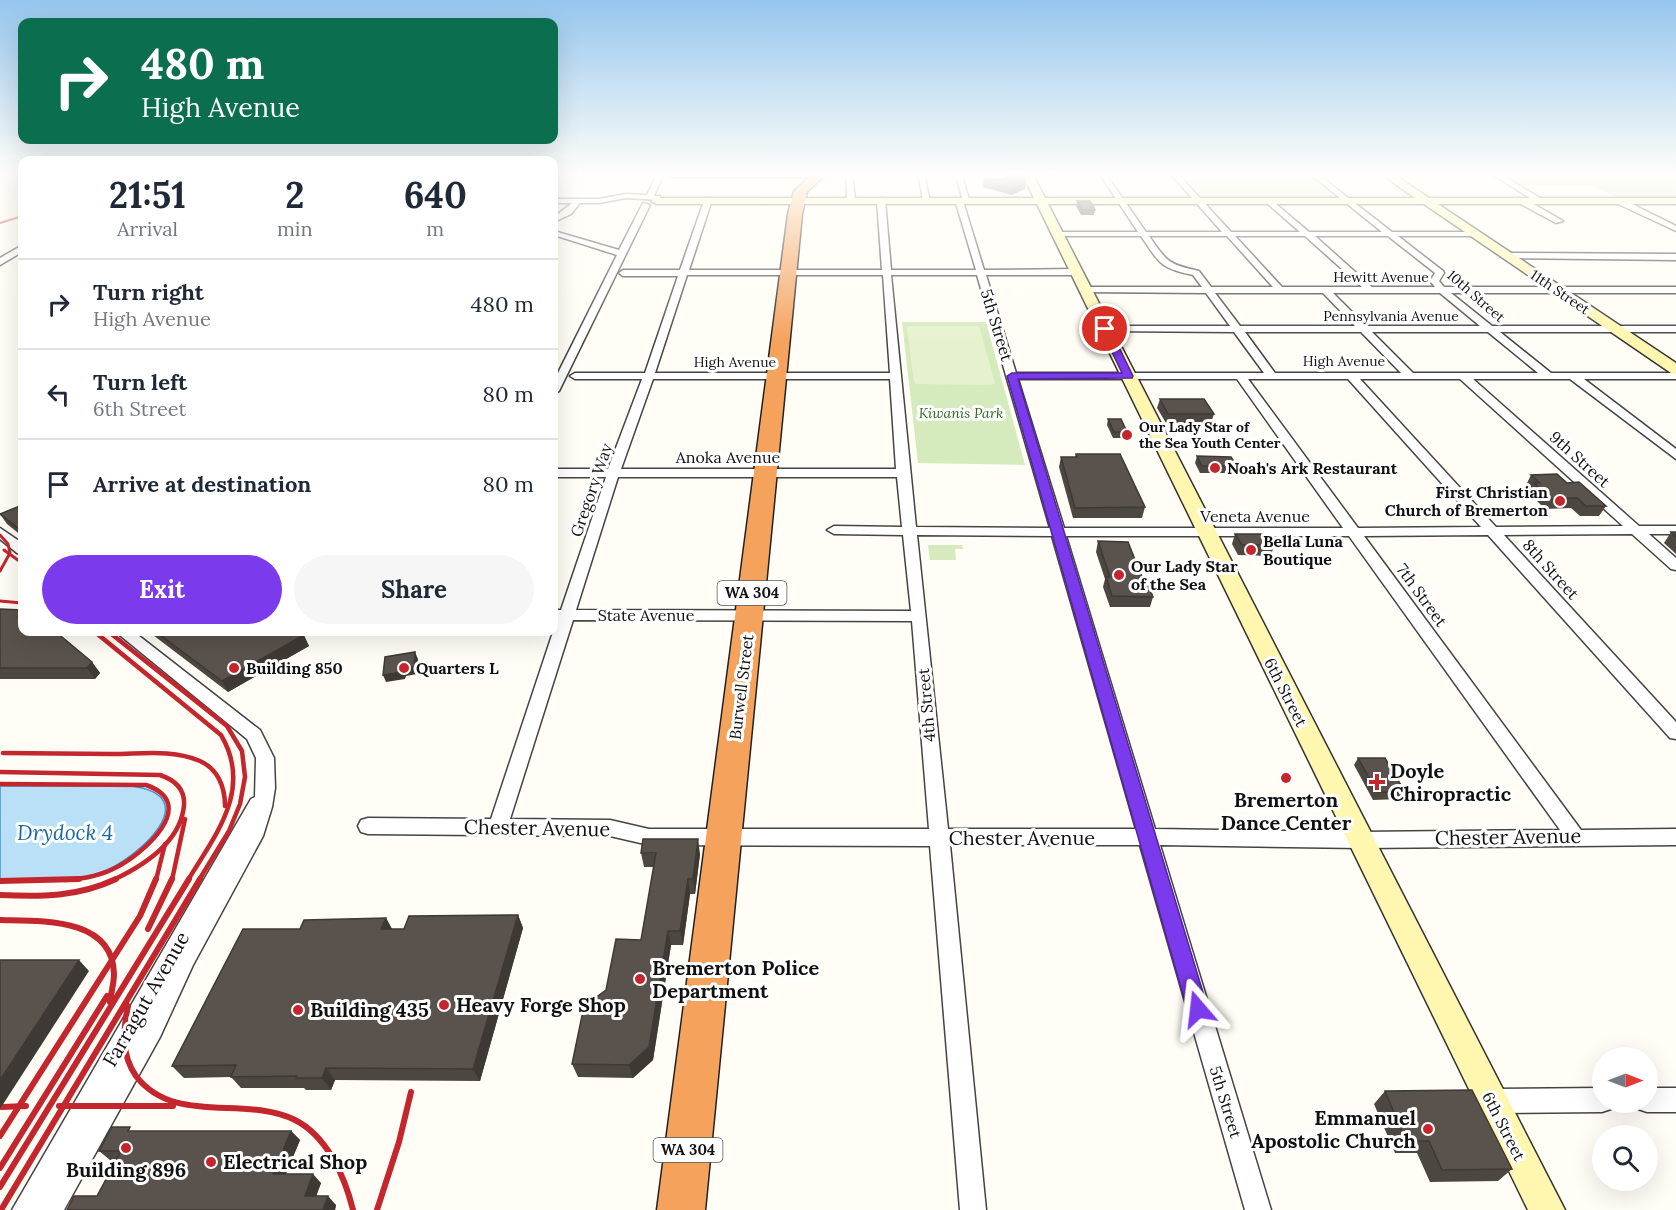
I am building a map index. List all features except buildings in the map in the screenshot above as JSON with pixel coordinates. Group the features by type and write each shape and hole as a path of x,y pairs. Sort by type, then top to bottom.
{"highway":[{"name":"Burwell Street","path":"681,1210 722,838 767,473 775,377 794,229"}],"main road":[{"name":"6th Street","path":"1056,229 1547,1210"},
{"name":"11th Street","path":"1467,229 1676,370"}],"street":[{"path":"558,383 622,254 637,229"},
{"name":"Gregory Way","path":"560,615 649,376 698,229"},
{"name":"4th Street","path":"883,229 903,473 919,616 973,1210"},
{"name":"5th Street","path":"970,229 1146,837 1258,1210"},
{"path":"1139,229 1166,264 1196,273 1272,376"},
{"path":"1224,229 1280,290"},
{"path":"1300,229 1370,290"},
{"name":"10th Street","path":"1383,229 1440,273 1434,281 1442,291 1548,376"},
{"path":"558,234 622,254"},
{"path":"1058,234 1474,234"},
{"path":"0,262 18,251"},
{"path":"1508,256 1676,257"},
{"path":"623,273 1077,272"},
{"name":"Hewitt Avenue","path":"1086,290 1676,290"},
{"path":"1326,291 1410,376"},
{"name":"Pennsylvania Avenue","path":"1105,329 1676,329"},
{"name":"High Avenue","path":"575,376 895,376"},
{"name":"High Avenue","path":"1012,376 1676,376"},
{"name":"7th Street","path":"1240,376 1575,836"},
{"name":"8th Street","path":"1351,376 1676,733"},
{"name":"9th Street","path":"1463,376 1676,566"},
{"path":"1573,376 1676,455"},
{"name":"Anoka Avenue","path":"558,473 903,473"},
{"name":"Veneta Avenue","path":"834,530 1353,532 1676,530"},
{"path":"0,532 18,547"},
{"name":"State Avenue","path":"560,615 919,616"},
{"name":"Farragut Avenue","path":"50,1210 152,1029 185,957 253,836 263,807 266,788 265,758 254,735 129,636"},
{"name":"Gregory Way","path":"498,826 554,636"},
{"name":"Farragut Avenue","path":"25,1210 266,788"},
{"name":"Chester Avenue","path":"368,826 610,828 649,837 722,838 1146,837 1361,840 1575,836 1676,837"},
{"path":"1492,1101 1592,1100"},
{"path":"1658,1100 1676,1100"}],"green space":[{"name":"Kiwanis Park","path":"902,322 986,322 1025,465 918,463"},
{"path":"979,326 995,383 991,385 916,384 907,327"},
{"path":"928,545 962,545 963,549 955,549 956,560 930,560"}],"water":[{"name":"Drydock 4","path":"0,786 131,786 153,792 164,802 165,814 147,842 116,865 102,872 65,879 0,879"}],"railway":[{"path":"0,535 8,544 9,554"},
{"path":"4,550 9,554"},
{"path":"0,571 9,554"},
{"path":"9,554 18,560"},
{"path":"0,601 18,603"},
{"path":"100,636 221,735 230,755 233,774 232,792 227,810 188,880"},
{"path":"114,636 227,726 242,751 245,777 240,804 229,831 199,880"},
{"path":"3,753 157,753 190,757 206,764 216,774 224,792 225,806"},
{"path":"0,772 160,775 174,782 181,790 184,799 181,818 176,830 165,844"},
{"path":"0,784 146,785 162,793 168,804 167,816 161,829 151,841 115,868 73,879"},
{"path":"172,880 185,819"},
{"path":"113,880 148,860 165,844"},
{"path":"156,880 165,844"},
{"path":"0,881 73,879"},
{"path":"65,880 73,879"},
{"path":"73,879 79,879"},
{"path":"0,895 59,894 88,889 116,879"},
{"path":"111,961 140,916 156,879"},
{"path":"148,929 172,879"},
{"path":"0,1187 189,879"},
{"path":"64,1106 200,879"},
{"path":"0,920 54,922 72,926 88,932 102,942 111,961"},
{"path":"19,1106 111,961"},
{"path":"110,1002 114,981 111,961"},
{"path":"0,1168 107,996"},
{"path":"128,1006 124,1033 128,1060 136,1076 152,1091 170,1100 190,1105 254,1110 275,1113 295,1120 316,1136 333,1159 340,1171 353,1210"},
{"path":"377,1210 399,1142 411,1092"},
{"path":"0,1136 19,1106"},
{"path":"2,1107 19,1106"},
{"path":"19,1106 26,1106"},
{"path":"59,1106 64,1106"},
{"path":"1,1210 64,1106"},
{"path":"64,1106 173,1106"}],"place":[{"name":"Our Lady Star of the Sea Youth Center","path":"1127,435"},
{"name":"Noah's Ark Restaurant","path":"1215,468"},
{"name":"First Christian Church of Bremerton","path":"1560,501"},
{"name":"Bella Luna Boutique","path":"1251,550"},
{"name":"Our Lady Star of the Sea","path":"1119,575"},
{"name":"Building 850","path":"234,668"},
{"name":"Quarters L","path":"404,668"},
{"name":"Bremerton Dance Center","path":"1286,778"},
{"name":"Doyle Chiropractic","path":"1377,782"},
{"name":"Bremerton Police Department","path":"640,979"},
{"name":"Heavy Forge Shop","path":"444,1005"},
{"name":"Building 435","path":"298,1010"},
{"name":"Emmanuel Apostolic Church","path":"1428,1129"},
{"name":"Building 896","path":"126,1148"},
{"name":"Electrical Shop","path":"211,1162"}],"route":[{"path":"1105,329 1128,376 1012,376 1198,1009"}]}
